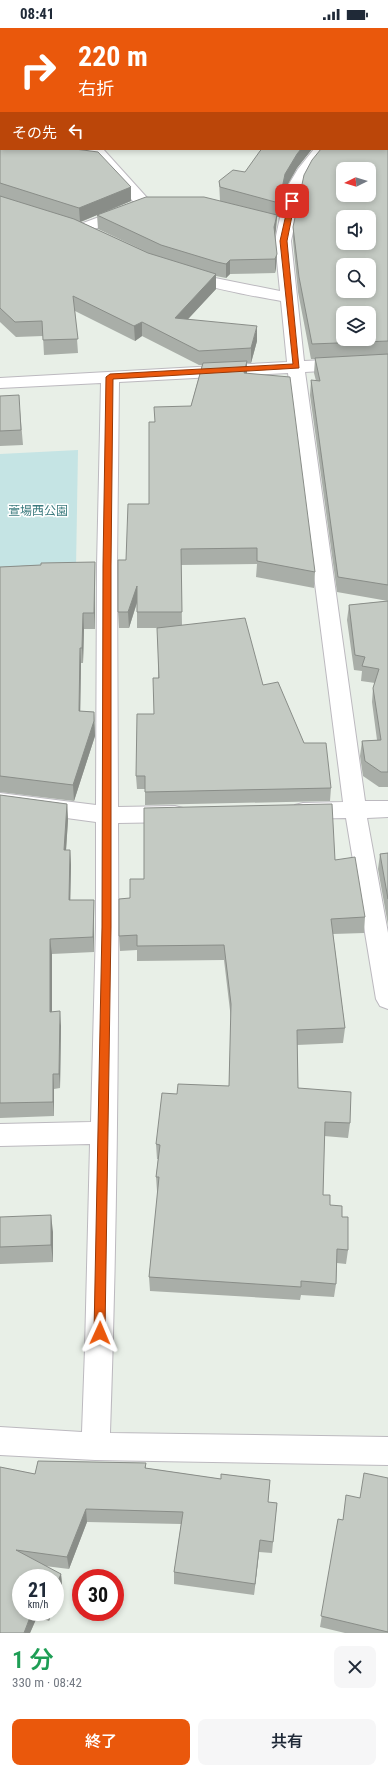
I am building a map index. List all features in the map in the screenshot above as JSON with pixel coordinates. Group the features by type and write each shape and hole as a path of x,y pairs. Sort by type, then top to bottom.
{"street":[{"path":"96,150 152,204 73,227 101,239"},
{"path":"321,150 303,172 279,224 283,241 296,366 355,810 388,999"},
{"path":"176,270 212,282 289,298"},
{"path":"0,383 388,362"},
{"path":"95,1446 99,1349 108,815 100,567 110,377"},
{"path":"0,801 108,815 195,813"},
{"path":"283,811 388,809"},
{"path":"0,1135 102,1133"},
{"path":"0,1441 95,1446 388,1451"}],"green space":[{"name":"萱場西公園","path":"78,450 76,569 0,572 0,454"}],"building":[{"path":"0,150 83,150 98,152 131,187 79,208 0,183"},
{"path":"300,150 285,174 279,203 220,187 219,181 233,170 245,172 260,151"},
{"path":"320,150 388,150 388,341 376,341 376,306 336,306 336,343 312,344 299,277 293,227 304,175 312,160"},
{"path":"0,196 74,219 148,253 216,274 175,318 257,326 251,348 199,351 142,322 134,326 73,296 78,339 43,340 42,321 15,322 0,308"},
{"path":"146,197 204,197 277,215 274,227 277,254 275,259 230,260 226,264 217,262 161,245 97,215"},
{"path":"388,354 388,585 338,577 311,380 320,381 315,358"},
{"path":"247,361 244,373 290,377 315,572 257,561 257,548 181,549 182,612 137,612 137,586 128,612 118,612 118,560 126,560 128,504 149,504 149,422 155,422 154,407 191,406 203,363"},
{"path":"19,395 21,430 0,431 0,396"},
{"path":"95,562 94,613 83,613 82,648 80,648 79,711 94,712 94,721 73,785 0,776 0,567 41,565 41,563"},
{"path":"388,601 388,772 381,772 365,761 362,741 381,740 373,688 379,669 362,666 365,657 355,655 349,605"},
{"path":"245,618 263,685 278,682 304,743 326,743 331,788 145,792 145,776 136,776 137,714 154,714 153,678 159,678 157,628"},
{"path":"0,795 67,804 64,850 70,850 69,900 94,900 93,937 50,939 50,1012 60,1011 59,1074 53,1074 53,1102 0,1103"},
{"path":"332,804 335,860 355,857 365,917 331,919 345,1028 297,1030 298,1088 351,1092 350,1123 325,1122 323,1195 330,1195 330,1205 342,1206 342,1217 348,1217 348,1250 337,1249 336,1284 301,1281 301,1287 149,1277 159,1177 156,1177 160,1145 156,1144 162,1093 177,1094 178,1084 229,1086 231,1004 224,945 137,946 137,935 119,936 119,899 130,898 130,879 144,879 144,808"},
{"path":"388,853 388,899 380,854"},
{"path":"51,1215 51,1245 0,1247 0,1217"},
{"path":"38,1461 146,1463 145,1468 221,1479 221,1474 270,1480 268,1502 277,1503 273,1542 260,1540 255,1584 174,1572 183,1512 86,1509 67,1557 16,1550 52,1569 12,1569 12,1621 29,1621 24,1633 0,1633 0,1467 35,1474"},
{"path":"364,1473 388,1478 388,1632 321,1616 338,1519 343,1520 346,1495 360,1498"}],"route":[{"path":"100,1333 102,1133 107,927 107,566 110,377 296,366 283,241 292,201"}]}
